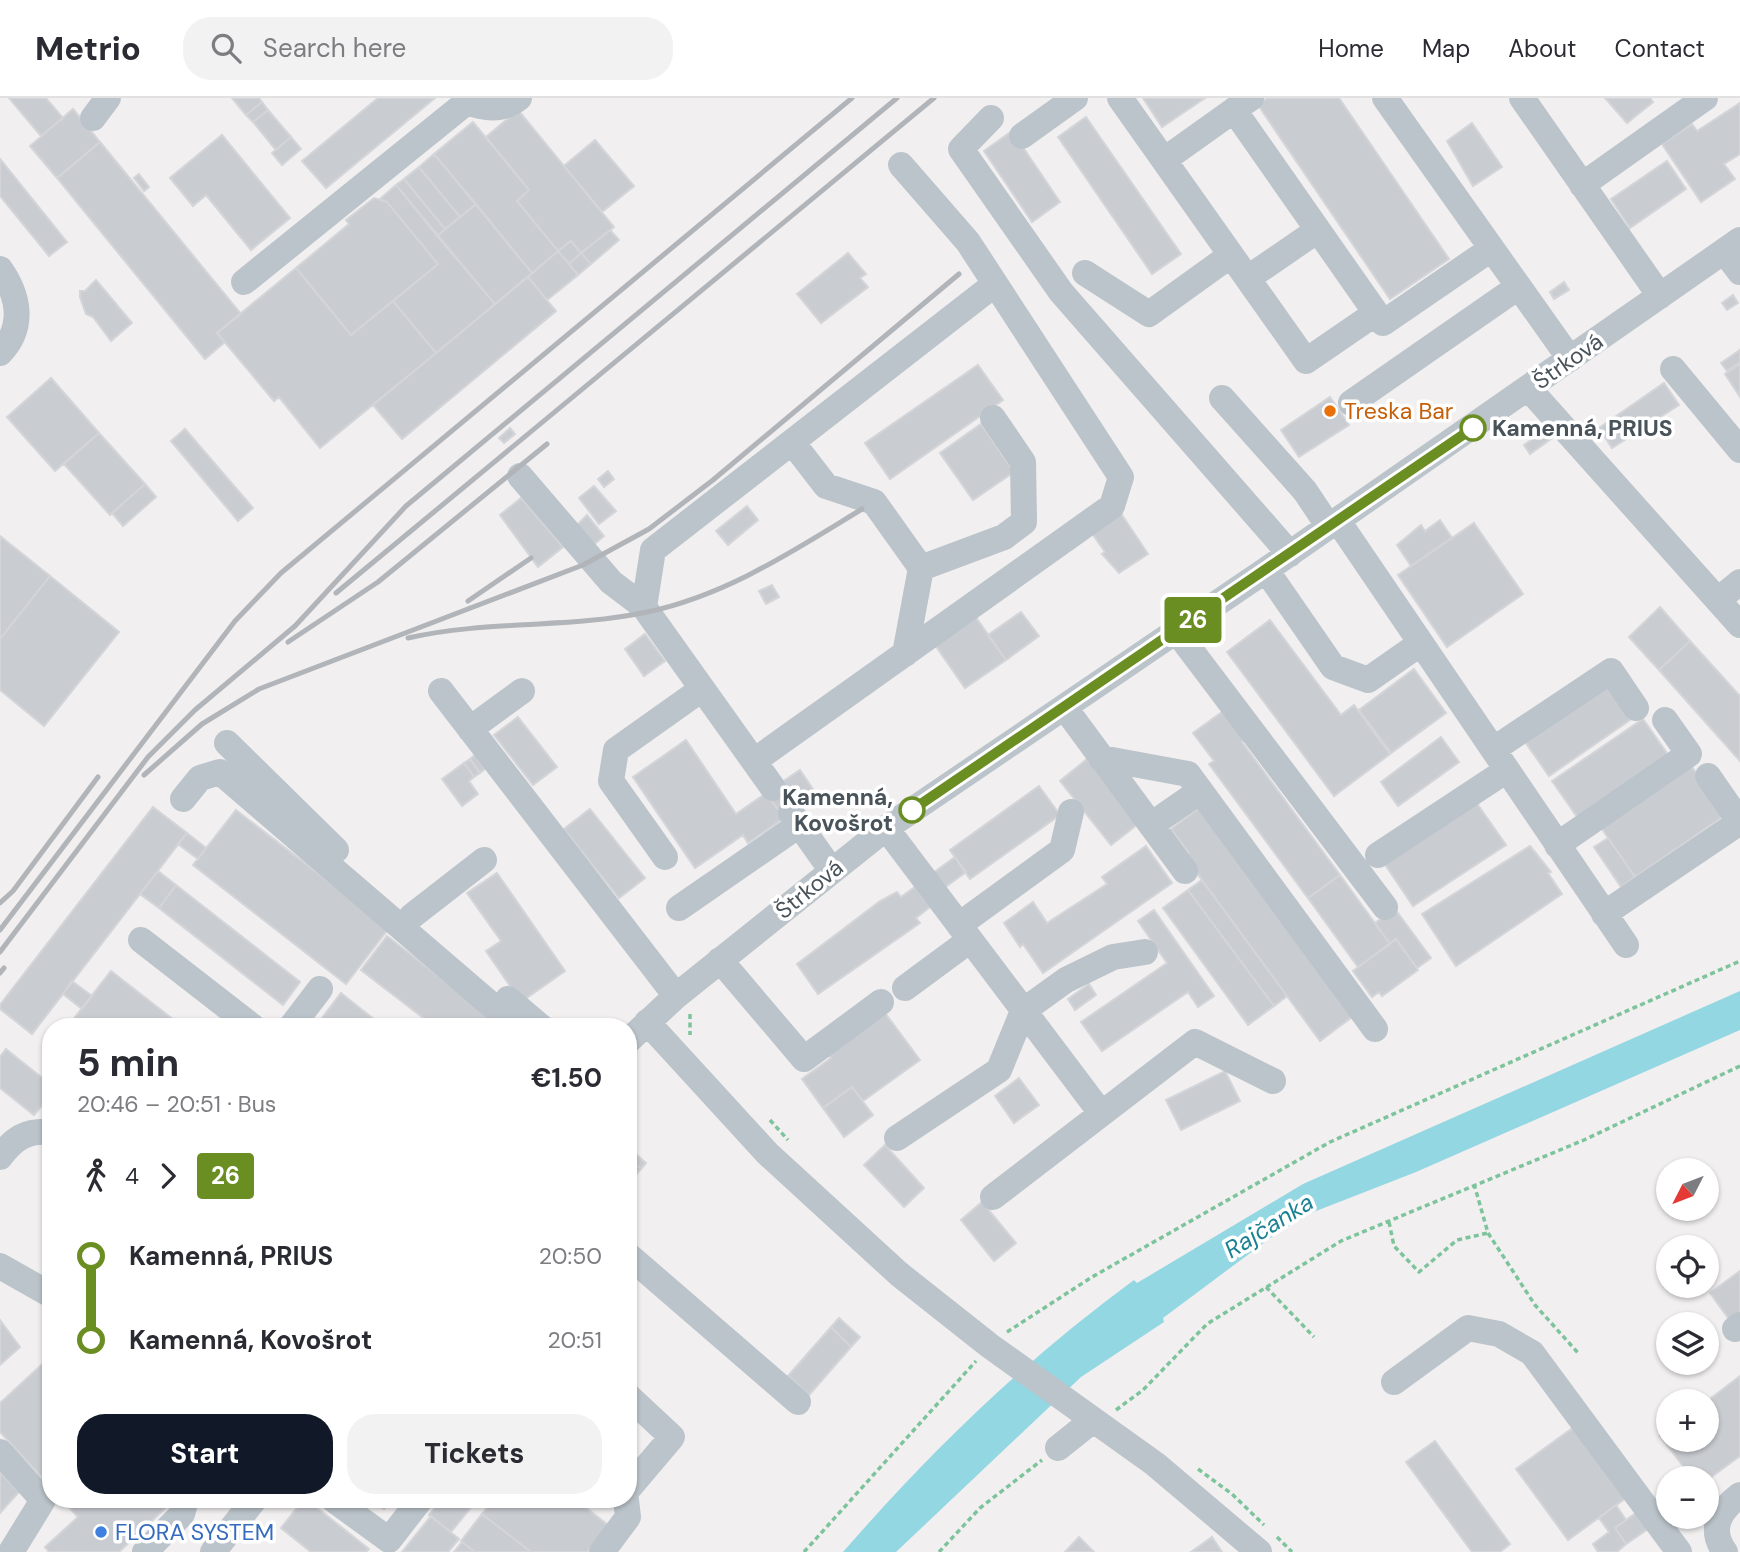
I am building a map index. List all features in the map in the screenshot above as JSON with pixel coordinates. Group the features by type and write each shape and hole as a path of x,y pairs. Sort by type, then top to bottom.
{"street":[{"path":"244,282 465,100 486,109 512,104 519,98"},
{"path":"1022,136 1075,98"},
{"path":"1120,98 1306,361 1376,313"},
{"path":"1385,98 1570,359"},
{"path":"1522,98 1660,296"},
{"path":"1582,185 1705,98"},
{"path":"1164,160 1242,104 1318,230 1383,323 1491,249"},
{"path":"991,118 961,149 968,160 1060,292 1290,554"},
{"path":"754,761 1112,506 1121,477 968,242 901,165"},
{"path":"1248,278 1318,230"},
{"path":"1732,245 1740,272"},
{"name":"Štrková","path":"637,1032 719,960 886,828 1334,524 1732,245"},
{"path":"1085,273 1149,314 1231,255"},
{"path":"0,269 16,299 18,321 10,342 0,352"},
{"path":"644,607 653,550 995,284"},
{"path":"1351,403 1518,287"},
{"path":"1673,369 1740,450"},
{"path":"1528,389 1740,625"},
{"path":"1222,398 1334,524 1421,643 1626,945"},
{"path":"921,568 1004,537 1024,522 1023,462 993,418"},
{"path":"792,442 825,486 874,502 921,568 905,654"},
{"path":"520,476 611,582 644,607 773,788"},
{"path":"1266,570 1333,667 1368,680 1421,643"},
{"path":"1718,600 1740,582"},
{"path":"1177,632 1385,907"},
{"path":"1378,855 1611,671 1636,708"},
{"path":"665,857 611,781 616,750 702,689"},
{"path":"441,691 676,996"},
{"path":"470,729 522,691"},
{"path":"1065,709 1185,871"},
{"path":"1557,845 1689,754 1665,720"},
{"path":"227,743 338,852 531,1018"},
{"path":"1101,758 1188,774 1375,1029"},
{"path":"183,799 200,778 220,772 507,1018"},
{"path":"1605,914 1740,822 1708,776"},
{"path":"1152,825 1200,791"},
{"path":"905,988 964,932 1062,850 1071,812"},
{"path":"679,908 795,819 832,871"},
{"path":"886,828 1101,1113"},
{"path":"412,916 484,860"},
{"path":"141,940 241,1018"},
{"path":"897,1138 999,1070 1023,1011 1066,980 1113,957 1145,951"},
{"path":"719,960 804,1059 881,1002"},
{"path":"298,1018 320,989"},
{"path":"647,1023 786,1171 899,1274 995,1350 1155,1464 1259,1552"},
{"path":"993,1197 1195,1042 1273,1081"},
{"path":"0,1157 12,1141 32,1131 42,1132"},
{"path":"637,1263 798,1402"},
{"path":"0,1266 42,1289"},
{"path":"1394,1382 1468,1328 1499,1334 1532,1353 1679,1552"},
{"path":"637,1404 672,1437 637,1478"},
{"path":"1058,1448 1086,1415"},
{"path":"0,1452 42,1499"},
{"path":"1725,1552 1718,1543 1716,1525 1723,1508 1740,1495"},
{"path":"11,1552 42,1502"},
{"path":"145,1552 182,1514 184,1508"},
{"path":"213,1552 248,1508"},
{"path":"345,1508 389,1540 414,1508"},
{"path":"602,1552 628,1517 626,1508"},
{"path":"1732,1552 1740,1547"}],"path":[{"path":"804,1552 995,1350 1092,1277 1330,1142 1740,961"},
{"path":"1086,1415 1126,1404 1207,1324 1341,1241 1584,1140 1740,1066"},
{"path":"1474,1184 1488,1233 1535,1305 1579,1354"},
{"path":"1389,1221 1394,1246 1419,1272 1457,1240 1488,1233"},
{"path":"1266,1287 1314,1337"},
{"path":"939,1552 980,1508 1058,1448"}],"water":[{"name":"Rajčanka","path":"1740,991 1740,1030 1416,1172 1311,1213 1277,1233 1163,1318 1164,1322 1081,1377 896,1552 843,1552 910,1478 981,1408 1055,1342 1134,1280 1137,1283 1303,1184"}],"building":[{"path":"9,98 46,98 63,118 41,136"},
{"path":"232,98 259,98 262,102 246,115"},
{"path":"378,98 435,98 326,188 302,161"},
{"path":"1143,98 1205,98 1162,127"},
{"path":"1267,98 1339,98 1449,259 1390,299 1258,105"},
{"path":"1605,98 1650,98 1653,102 1627,123"},
{"path":"262,102 268,110 253,122 246,115"},
{"path":"1740,103 1740,154 1724,164 1735,179 1701,202 1662,144 1692,124 1697,131"},
{"path":"73,109 100,142 57,178 30,146"},
{"path":"268,110 291,137 276,150 253,122"},
{"path":"518,110 614,227 581,253 571,241 558,251 517,201 529,190 486,137"},
{"path":"1086,117 1181,254 1152,274 1058,137"},
{"path":"473,122 529,190 517,201 558,251 532,273 434,154"},
{"path":"1472,123 1502,167 1473,186 1447,141"},
{"path":"1012,131 1060,202 1032,222 984,151"},
{"path":"222,135 290,218 251,250 206,195 193,206 170,178"},
{"path":"291,137 301,149 282,165 272,153"},
{"path":"595,140 634,186 602,212 564,166"},
{"path":"100,142 241,314 217,333 225,342 205,359 57,178"},
{"path":"434,154 476,204 460,217 419,167"},
{"path":"0,159 67,242 49,256 0,196"},
{"path":"1667,161 1686,189 1630,228 1611,199"},
{"path":"419,167 460,217 445,229 404,179"},
{"path":"139,174 149,187 144,191 134,178"},
{"path":"404,179 445,229 437,236 396,185"},
{"path":"396,185 495,304 436,353 393,301 438,264 387,202 380,199"},
{"path":"374,198 387,202 438,264 351,335 296,268 349,224 346,220"},
{"path":"476,204 532,273 495,304 437,236"},
{"path":"610,230 619,240 591,264 581,253"},
{"path":"571,241 581,253 569,264 558,251"},
{"path":"558,251 578,275 547,300 528,277"},
{"path":"581,253 591,264 578,275 569,264"},
{"path":"848,253 866,274 860,278 868,287 821,323 797,294"},
{"path":"296,268 351,335 393,301 436,353 320,448 279,397 274,401 217,333"},
{"path":"528,277 556,311 402,439 373,405"},
{"path":"96,280 132,323 111,341 93,317 86,314 80,297 80,291 85,291"},
{"path":"1564,282 1569,290 1554,299 1550,292"},
{"path":"1733,295 1738,303 1727,310 1722,303"},
{"path":"1740,350 1740,362 1727,371 1721,363"},
{"path":"1740,364 1740,397 1725,374"},
{"path":"978,365 1003,400 890,479 865,443"},
{"path":"51,378 99,433 55,471 7,417"},
{"path":"1664,383 1679,405 1612,448 1599,428"},
{"path":"1330,397 1349,425 1299,457 1281,430"},
{"path":"981,424 1014,472 973,500 940,453"},
{"path":"510,428 515,434 504,443 499,438"},
{"path":"1549,428 1555,436 1530,454 1524,445"},
{"path":"185,429 253,508 238,521 171,441"},
{"path":"99,433 145,484 110,515 64,464"},
{"path":"608,471 614,479 604,487 598,479"},
{"path":"145,484 156,497 123,526 112,513"},
{"path":"594,486 616,511 599,524 579,498"},
{"path":"521,498 563,547 538,567 500,515"},
{"path":"747,506 758,520 728,545 716,531"},
{"path":"1120,512 1148,554 1119,573 1102,554 1105,552 1091,532"},
{"path":"587,515 604,536 592,546 576,526"},
{"path":"1440,520 1452,538 1411,566 1397,545 1421,525 1425,531"},
{"path":"1474,523 1523,594 1447,647 1398,575"},
{"path":"0,536 50,576 0,639"},
{"path":"50,576 119,632 44,726 0,690 0,639"},
{"path":"772,585 779,597 766,604 759,591"},
{"path":"1660,607 1690,641 1659,670 1629,637"},
{"path":"1021,612 1039,636 1006,660 988,635"},
{"path":"975,616 1006,660 965,688 935,645"},
{"path":"1270,620 1341,715 1354,705 1390,754 1334,796 1227,652"},
{"path":"645,634 665,661 644,676 625,649"},
{"path":"1690,641 1740,696 1740,761 1659,670"},
{"path":"1414,669 1446,713 1391,753 1359,710"},
{"path":"1606,684 1630,720 1549,776 1523,739"},
{"path":"1225,710 1246,739 1242,742 1340,875 1308,898 1209,764 1214,761 1193,733"},
{"path":"518,717 557,767 533,785 494,735"},
{"path":"1643,719 1669,756 1578,818 1552,781"},
{"path":"1441,737 1459,762 1398,806 1381,782"},
{"path":"686,740 736,814 766,793 784,818 748,843 743,835 695,868 633,777"},
{"path":"475,755 485,769 480,773 470,759"},
{"path":"470,759 480,773 474,777 464,763"},
{"path":"1087,759 1138,824 1111,845 1060,781"},
{"path":"464,763 474,777 469,781 478,794 462,806 442,779"},
{"path":"1690,764 1725,815 1635,877 1600,826"},
{"path":"800,770 817,795 799,808 782,782"},
{"path":"782,782 799,808 784,818 766,793"},
{"path":"1039,786 1060,815 970,879 950,850"},
{"path":"1476,802 1506,845 1413,906 1384,863"},
{"path":"153,807 187,833 32,1034 0,1009 0,1005"},
{"path":"1199,808 1352,1017 1320,1041 1185,857 1189,853 1171,829"},
{"path":"590,809 645,878 619,898 564,829"},
{"path":"236,810 389,928 346,984 193,865"},
{"path":"187,833 206,848 198,859 178,844"},
{"path":"1608,838 1635,877 1621,887 1594,847"},
{"path":"1146,846 1172,883 1043,973 1023,944 1020,947 1004,923 1033,902 1047,923 1107,884 1102,877"},
{"path":"1530,846 1551,872 1548,873 1562,894 1456,966 1422,914"},
{"path":"955,857 966,872 944,888 933,873"},
{"path":"158,871 176,885 159,908 140,894"},
{"path":"497,873 565,971 521,1002 486,951 501,941 467,893"},
{"path":"1340,875 1390,944 1358,967 1308,898"},
{"path":"1202,880 1287,996 1274,1006 1188,890"},
{"path":"176,885 300,982 283,1005 159,908"},
{"path":"915,887 930,907 916,918 920,923 818,994 797,964 880,901 897,892 901,897"},
{"path":"1188,890 1274,1006 1248,1025 1163,908"},
{"path":"1395,909 1431,958 1417,968 1396,939 1390,944 1375,923"},
{"path":"1154,910 1214,996 1198,1007 1188,992 1102,1051 1081,1022 1167,963 1138,921"},
{"path":"387,936 492,1018 423,1018 361,970"},
{"path":"1396,939 1418,970 1382,996 1379,992 1372,997 1353,971"},
{"path":"111,971 171,1018 74,1018"},
{"path":"72,981 92,996 82,1009 63,994"},
{"path":"1089,984 1096,995 1075,1010 1068,999"},
{"path":"341,993 372,1018 322,1018"},
{"path":"885,1013 920,1060 863,1101 852,1087 823,1108 802,1079 831,1058 828,1054"},
{"path":"6,1049 42,1078 42,1106 34,1115 0,1088 0,1057"},
{"path":"1225,1071 1240,1101 1181,1130 1166,1100"},
{"path":"1019,1078 1039,1105 1014,1123 995,1096"},
{"path":"852,1087 873,1115 844,1137 823,1108"},
{"path":"885,1145 924,1188 904,1207 864,1165"},
{"path":"637,1155 646,1163 641,1169 637,1166"},
{"path":"982,1202 1016,1243 994,1261 961,1220"},
{"path":"1740,1271 1740,1316 1731,1322 1714,1298 1719,1298 1719,1286"},
{"path":"839,1318 860,1337 851,1347 831,1327"},
{"path":"0,1320 20,1347 0,1365"},
{"path":"831,1327 851,1347 809,1395 788,1376"},
{"path":"42,1364 42,1477 0,1432 0,1403"},
{"path":"1740,1376 1740,1456 1719,1471 1719,1466 1683,1466 1672,1452 1719,1452 1719,1392"},
{"path":"1574,1427 1626,1498 1568,1540 1516,1469"},
{"path":"1435,1441 1510,1544 1500,1552 1472,1552 1406,1462"},
{"path":"0,1472 19,1492 0,1513"},
{"path":"1616,1505 1626,1520 1615,1528 1626,1544 1617,1552 1598,1552 1593,1544 1609,1532 1599,1518"},
{"name":"FLORA SYSTEM","path":"70,1508 166,1508 119,1552 49,1552 45,1547 78,1517"},
{"path":"297,1508 317,1508 369,1549 366,1552 311,1552 281,1528"},
{"path":"435,1508 470,1508 451,1532 429,1515"},
{"path":"487,1508 586,1508 608,1525 587,1552 531,1552 482,1514"},
{"path":"1636,1513 1648,1529 1626,1544 1615,1528"},
{"path":"482,1514 531,1552 475,1552 461,1541"},
{"path":"431,1516 459,1539 448,1552 402,1552"},
{"path":"1079,1537 1094,1552 1065,1552"},
{"path":"1212,1537 1222,1552 1191,1552"},
{"path":"462,1542 475,1552 454,1552"}],"railway":[{"path":"0,930 235,621 281,573 852,98"},
{"path":"0,952 148,757 195,710 295,626 406,506 897,98"},
{"path":"336,593 934,98"},
{"path":"144,775 202,724 259,689 583,565 649,529 713,480 959,274"},
{"path":"288,642 378,582 547,444"},
{"path":"408,638 468,629 587,621 647,612 676,604 705,595 759,570 862,509"},
{"path":"468,601 531,558"},
{"path":"0,903 13,891 98,777"},
{"path":"0,973 4,968"}],"bus line":[{"name":"26","path":"912,810 1065,709 1473,428"}],"place":[{"name":"Treska Bar","path":"1330,411"},
{"name":"Kamenná, PRIUS","path":"1473,428"},
{"name":"Kamenná, Kovošrot","path":"912,810"},
{"name":"FLORA SYSTEM","path":"101,1532"}]}
